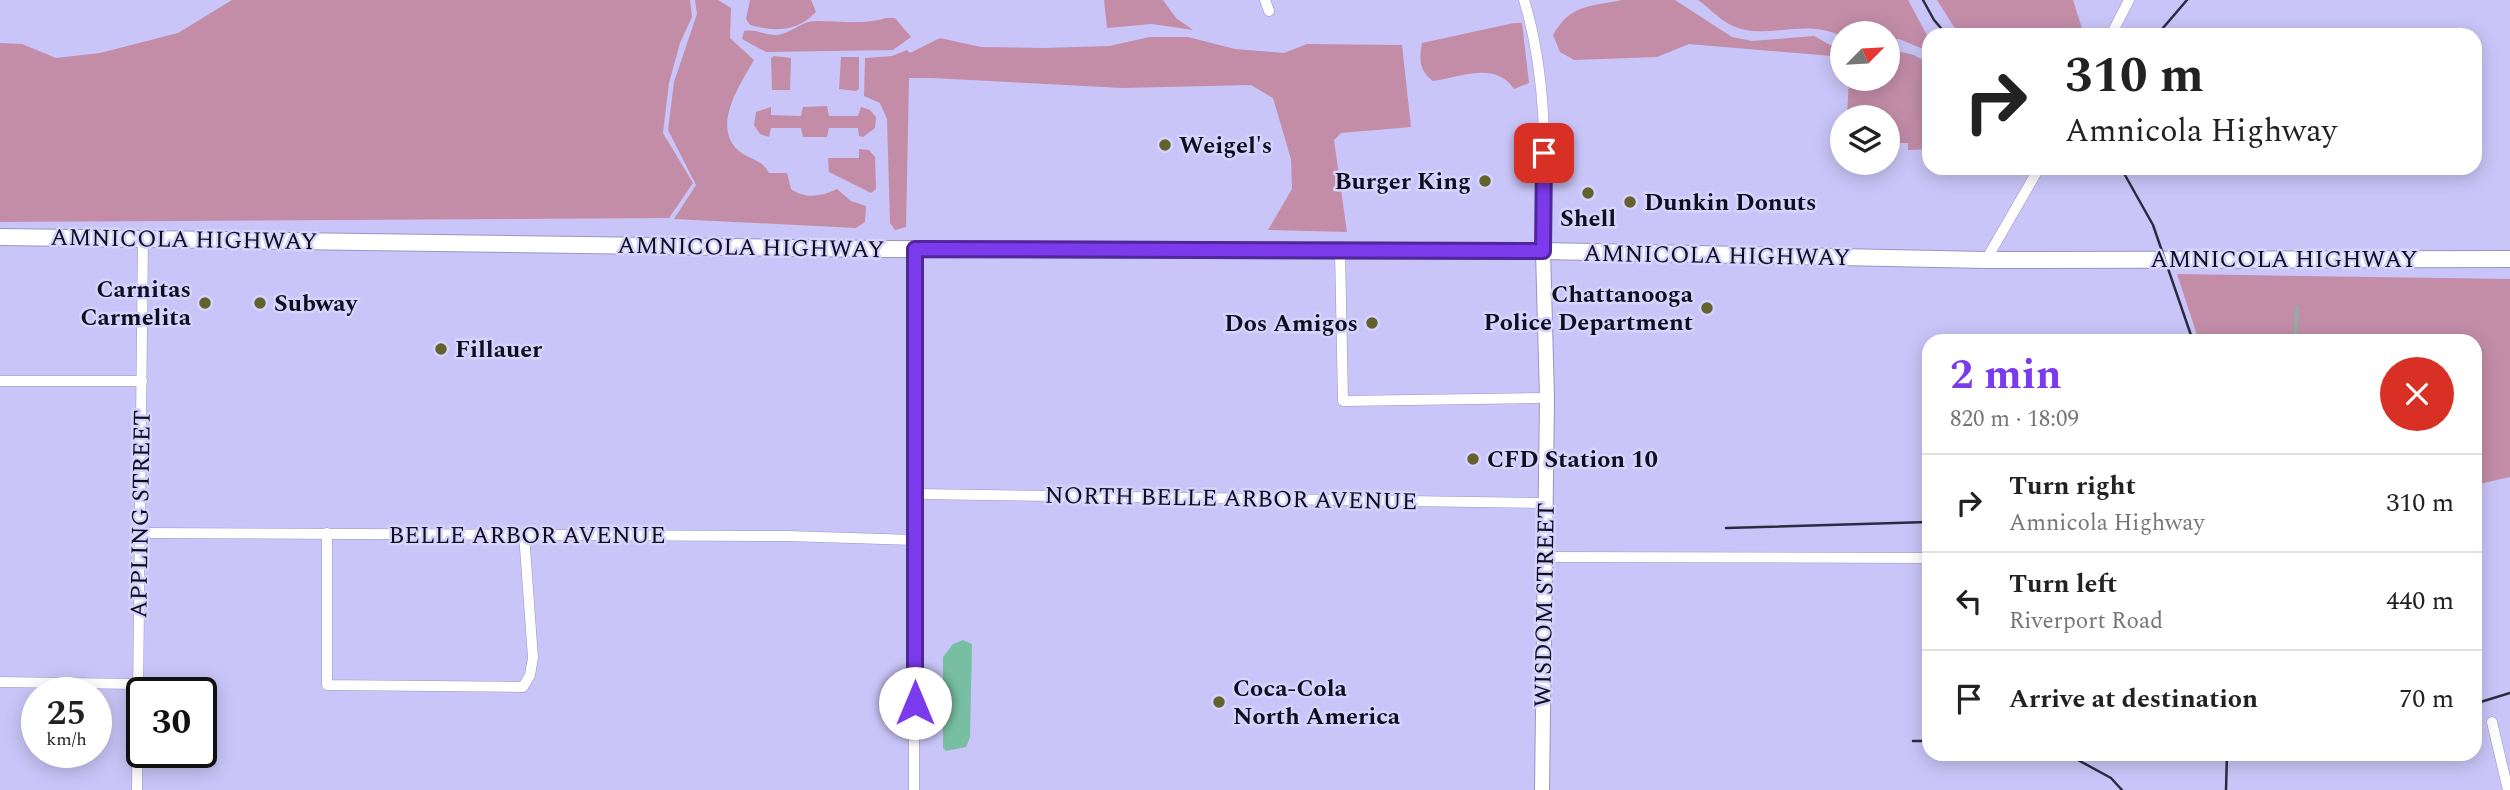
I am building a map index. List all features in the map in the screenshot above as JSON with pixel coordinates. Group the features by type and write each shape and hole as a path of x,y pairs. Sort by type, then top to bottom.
{"main road":[{"name":"AMNICOLA HIGHWAY","path":"0,237 915,249 1543,251 1986,260 2510,259"}],"street":[{"path":"1265,0 1269,11"},
{"path":"1524,0 1538,49 1543,131 1543,251"},
{"path":"2115,28 2129,0"},
{"path":"1986,260 2035,175"},
{"name":"APPLING STREET","path":"137,677 143,238"},
{"path":"914,790 914,540 917,494 915,249"},
{"path":"1340,250 1343,401 1547,398"},
{"name":"WISDOM STREET","path":"1542,790 1547,398 1543,251"},
{"path":"0,381 142,381"},
{"name":"NORTH BELLE ARBOR AVENUE","path":"917,494 1545,503"},
{"name":"BELLE ARBOR AVENUE","path":"140,533 327,533 492,537 524,534 914,540"},
{"path":"327,533 327,685 523,687 530,675 533,658 524,534"},
{"path":"1545,558 1922,558"},
{"path":"0,682 126,684"},
{"path":"2491,722 2508,790"},
{"name":"APPLING STREET","path":"137,768 137,790"}],"shaded area":[{"path":"232,0 690,0 692,17 680,43 669,83 663,133 693,183 669,218 0,222 0,43 22,44 56,58 100,53 178,33"},
{"path":"695,0 718,0 731,8 730,38 754,60 731,104 727,129 731,141 739,151 759,162 769,173 787,173 791,189 796,192 813,196 837,189 851,201 866,206 865,222 856,228 674,219 696,185 668,130 674,82 697,14"},
{"path":"750,0 811,0 816,12 793,27 759,27 750,25 746,19"},
{"path":"1104,0 1163,0 1176,18 1193,30 1152,24 1107,28"},
{"path":"1622,0 1675,0 1732,37 1752,41 1814,36 1830,45 1830,56 1689,44 1657,57 1574,60 1560,52 1553,35 1567,17 1590,6"},
{"path":"1698,0 1908,0 1923,28 1922,49 1900,39 1900,21 1830,21 1830,32 1814,29 1756,31 1729,24"},
{"path":"1937,0 2073,0 2082,28 1955,28"},
{"path":"895,18 911,37 893,50 766,52 742,39 744,31 776,35 816,21 860,22"},
{"path":"1522,23 1529,83 1514,89 1506,80 1488,73 1466,74 1433,81 1423,69 1420,59 1422,43"},
{"path":"1150,37 1188,37 1235,49 1284,53 1307,44 1402,45 1411,127 1341,133 1334,140 1347,232 1268,230 1292,189 1291,159 1273,98 1251,85 1123,88 932,78 909,78 906,227 895,230 890,223 887,119 880,103 864,96 865,58 892,56 907,50 910,53 940,38 981,47 1044,48 1109,46"},
{"path":"1900,52 1922,60 1922,149 1908,150 1908,143 1900,143 1900,105 1848,105 1848,91 1900,91"},
{"path":"841,57 859,57 859,89 856,91 839,89"},
{"path":"771,58 791,58 790,90 772,90"},
{"path":"827,106 829,116 858,116 861,107 870,110 876,117 875,128 863,137 859,136 858,128 829,128 827,137 803,137 801,128 771,128 769,137 760,134 754,125 756,112 771,107 771,115 801,116 803,107"},
{"path":"859,149 869,150 875,157 876,189 871,193 829,172 828,158 859,158"},
{"path":"2177,274 2510,279 2510,477 2482,483 2482,334 2197,334"},
{"path":"963,640 972,644 970,737 966,747 946,751 943,748 943,657 953,644"}],"waterway":[{"path":"2295,334 2297,307"}],"railway":[{"path":"1923,0 1941,28"},
{"path":"2163,28 2187,0"},
{"path":"2125,175 2153,225 2191,334"},
{"path":"1726,528 1922,522"},
{"path":"2482,702 2510,693"},
{"path":"1913,741 1922,741"},
{"path":"2080,761 2111,778 2122,790"},
{"path":"2226,790 2227,761"}],"place":[{"name":"Weigel's","path":"1165,145"},
{"name":"Burger King","path":"1485,181"},
{"name":"Shell","path":"1588,193"},
{"name":"Dunkin Donuts","path":"1630,202"},
{"name":"Carnitas Carmelita","path":"205,303"},
{"name":"Subway","path":"260,303"},
{"name":"Chattanooga Police Department","path":"1707,308"},
{"name":"Dos Amigos","path":"1372,323"},
{"name":"Fillauer","path":"441,349"},
{"name":"CFD Station 10","path":"1473,459"},
{"name":"Coca-Cola North America","path":"1219,702"}],"route":[{"path":"915,703 915,249 1543,251 1544,153"}]}
